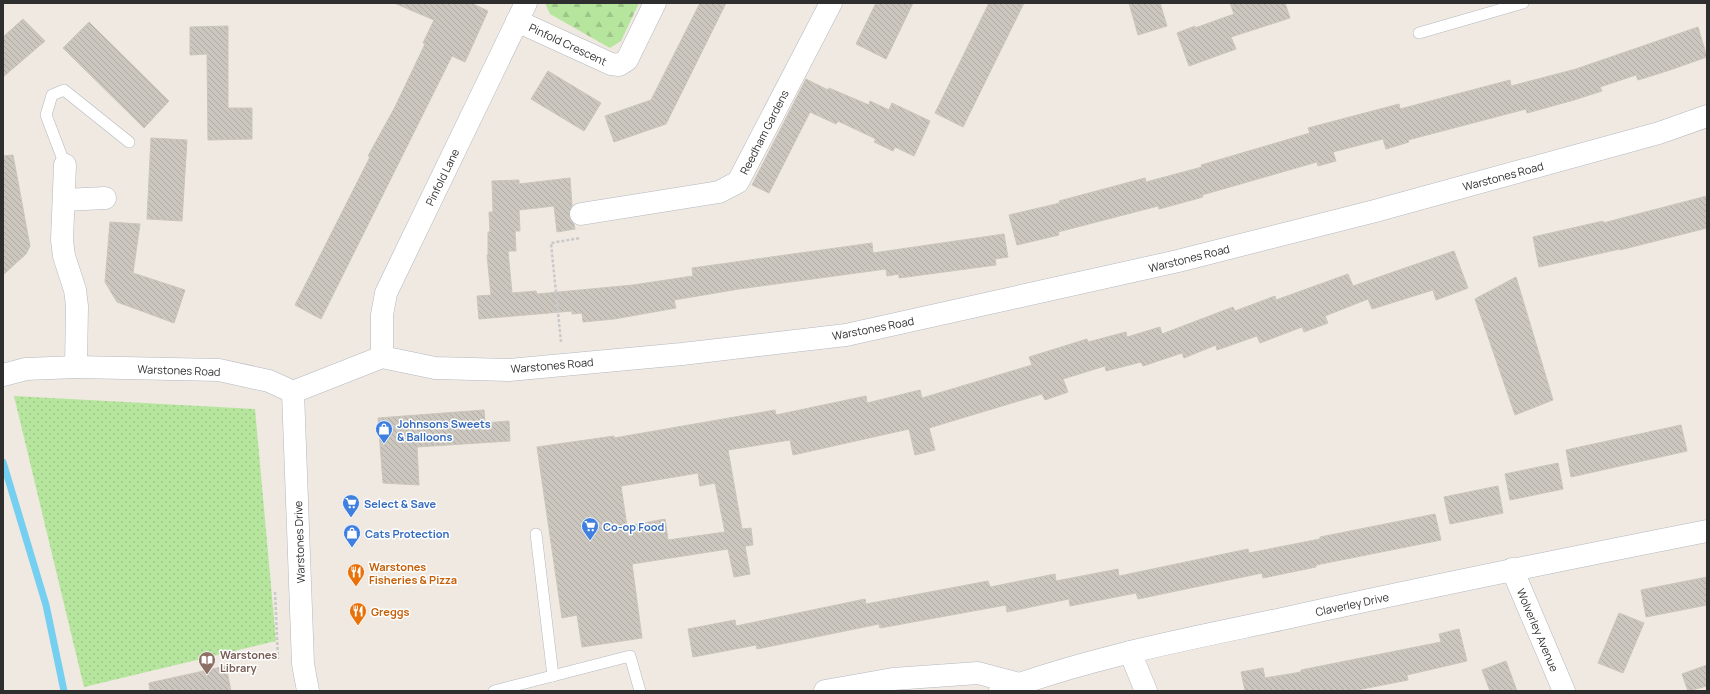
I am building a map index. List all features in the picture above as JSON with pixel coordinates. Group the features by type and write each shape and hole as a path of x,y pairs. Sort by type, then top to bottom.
{"street":[{"name":"Pinfold Crescent","path":"522,12 610,64 619,65 627,60 655,3"},
{"name":"Reedham Gardens","path":"581,214 719,192 738,182 831,3"},
{"name":"Pinfold Lane","path":"382,358 382,315 386,293 522,12"},
{"name":"Warstones Road","path":"382,358 435,368 509,370 682,354 846,335 1186,260 1375,211 1659,133 1707,116"},
{"path":"65,165 62,240 64,256 75,290 77,306 76,367"},
{"path":"64,200 105,198"},
{"path":"293,392 382,358"},
{"name":"Warstones Road","path":"3,362 26,369"},
{"name":"Warstones Road","path":"3,375 26,369 76,367 219,370 269,381 293,392"},
{"name":"Warstones Drive","path":"293,392 303,664 308,691"},
{"name":"Claverley Drive","path":"1009,687 1130,652 1512,569 1707,531"},
{"name":"Wolverley Avenue","path":"1512,569 1564,691"},
{"path":"1130,652 1146,691"},
{"path":"825,691 893,679 978,673 1009,687"}],"lane":[{"path":"1419,33 1523,3"},
{"path":"65,165 46,115 52,95 64,90 128,142"},
{"path":"536,534 553,676"},
{"path":"494,691 630,656 640,691"}],"path":[{"path":"563,364 551,243 581,238"}],"green space":[{"path":"545,3 639,3 621,41 610,48 550,14"},
{"path":"14,396 255,409 276,641 84,687"}],"building":[{"path":"394,3 471,3 488,11 465,62 452,56 321,319 295,305 370,157 368,156 395,107 425,44 423,43 434,20"},
{"path":"700,3 726,3 666,124 614,142 605,116 651,100"},
{"path":"876,3 913,3 886,59 856,44"},
{"path":"989,3 1024,3 963,127 935,113"},
{"path":"1129,3 1160,3 1167,26 1138,35"},
{"path":"1230,3 1285,3 1290,18 1231,37 1236,49 1189,66 1177,33 1234,14"},
{"path":"23,19 45,41 3,77 3,37"},
{"path":"89,22 169,101 144,128 63,48"},
{"path":"228,26 228,108 252,108 252,139 208,140 207,54 190,55 190,27"},
{"path":"1698,27 1707,57 1667,71 1638,80 1636,75 1600,87 1602,91 1574,100 1527,113 1526,109 1408,140 1409,142 1386,149 1383,139 1333,152 1336,161 1318,166 1317,162 1202,195 1203,197 1159,209 1158,206 1058,232 1059,235 1017,245 1009,215 1060,203 1059,201 1145,178 1146,182 1202,167 1201,165 1310,133 1308,128 1399,104 1400,109 1510,80 1511,86 1576,69"},
{"path":"548,71 601,103 584,131 531,99"},
{"path":"806,79 828,90 829,88 869,105 870,101 889,110 892,103 930,121 914,156 895,147 893,151 874,142 876,139 838,121 836,124 810,112 769,193 752,185"},
{"path":"151,138 187,140 182,221 147,219"},
{"path":"13,155 30,246 26,254 3,275 3,156"},
{"path":"570,178 572,205 569,216 575,229 557,232 554,206 519,210 520,231 515,231 516,251 508,251 512,293 536,291 537,294 633,285 693,276 692,268 872,243 873,253 1004,234 1008,257 995,259 996,265 899,278 899,274 887,276 886,269 739,289 674,300 676,308 614,319 583,322 582,313 572,314 572,311 479,319 477,296 491,295 487,255 488,232 490,232 489,212 493,212 492,181 519,180 519,184"},
{"path":"1707,196 1707,228 1620,250 1539,267 1533,237 1603,221 1603,223"},
{"path":"110,222 140,224 133,273 185,290 174,323 117,302 105,282"},
{"path":"1454,251 1468,288 1436,300 1433,290 1372,309 1368,299 1325,316 1328,323 1304,332 1302,327 1260,343 1257,336 1217,350 1216,345 1184,358 1182,353 1143,366 1141,362 1106,371 1105,366 1063,379 1068,392 1045,400 1042,394 929,428 935,450 915,455 909,429 793,455 790,440 728,450 742,529 751,528 753,545 745,546 750,574 734,577 728,549 632,564 642,638 582,647 577,615 562,618 537,447 614,436 614,438 775,410 776,415 866,396 867,403 920,390 922,398 1032,365 1029,357 1087,339 1088,342 1126,332 1127,337 1160,327 1162,334 1233,307 1235,311 1275,296 1276,300 1348,274 1353,286","holes":["698,473 700,486 715,483 725,532 668,540 665,519 627,526 621,486"]},
{"path":"1516,277 1553,400 1515,415 1475,299"},
{"path":"484,410 485,423 509,421 510,441 417,447 419,485 383,483 378,418"},
{"path":"1681,425 1687,451 1571,477 1566,450"},
{"path":"1558,463 1563,489 1510,500 1505,474"},
{"path":"1498,486 1503,513 1450,524 1444,497"},
{"path":"1435,514 1441,540 1316,565 1316,567 1263,578 1262,573 1138,599 1136,593 1070,606 1069,599 1007,612 1006,605 880,628 879,624 757,649 756,645 693,657 688,629 735,620 736,626 865,599 866,604 988,581 990,587 1055,574 1056,581 1118,569 1119,576 1248,549 1249,553"},
{"path":"1707,577 1707,605 1646,617 1641,590"},
{"path":"1619,613 1644,623 1623,673 1598,663"},
{"path":"1459,629 1467,661 1407,675 1408,680 1352,691 1245,691 1241,672 1263,668 1265,678 1301,672 1301,670 1441,642 1439,634"},
{"path":"1506,661 1517,691 1490,691 1482,670"},
{"path":"1707,665 1707,686 1688,691 1682,674"},
{"name":"Warstones Library","path":"226,666 231,691 150,691 149,683"}],"waterway":[{"path":"3,462 46,605 64,691"}],"place":[{"name":"Johnsons Sweets & Balloons","path":"384,444"},
{"name":"Select & Save","path":"351,518"},
{"name":"Co-op Food","path":"590,541"},
{"name":"Cats Protection","path":"352,548"},
{"name":"Warstones Fisheries & Pizza","path":"356,587"},
{"name":"Greggs","path":"358,626"},
{"name":"Warstones Library","path":"207,675"}]}
